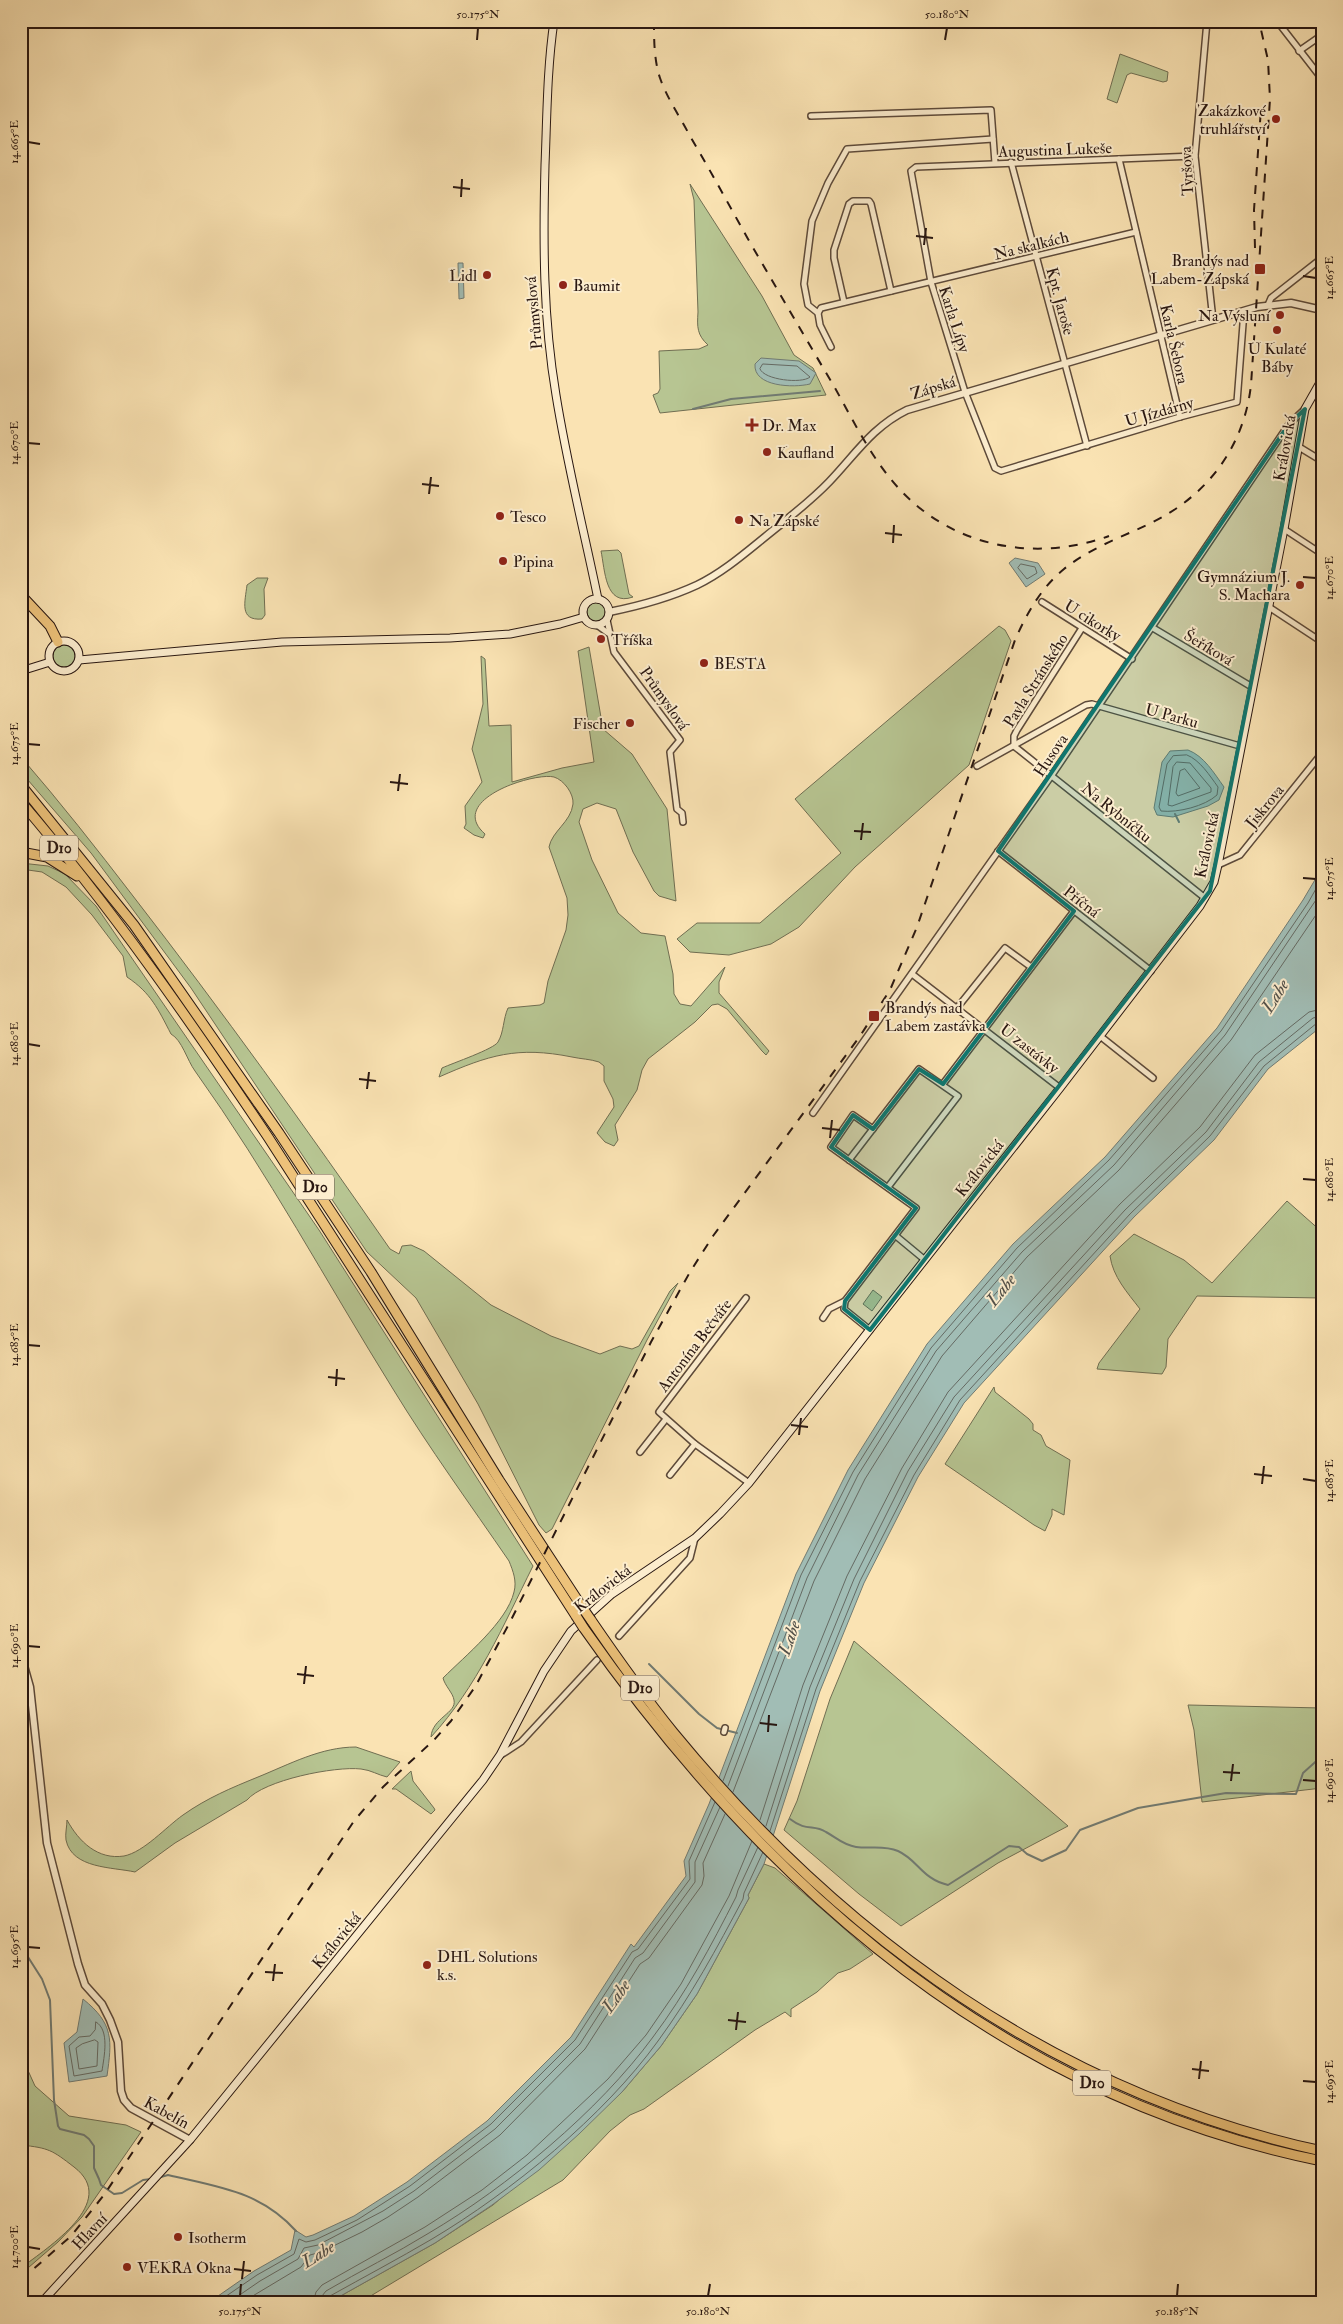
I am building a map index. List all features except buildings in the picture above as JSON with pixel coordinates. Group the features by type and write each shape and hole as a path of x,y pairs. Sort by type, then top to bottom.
{"highway":[{"path":"21,595 50,626 58,642"},
{"name":"D10","path":"21,785 134,925 279,1133 371,1272 499,1480 582,1607 587,1623 620,1678 684,1760 738,1820 835,1914 890,1959 970,2016 1018,2046 1076,2076 1177,2120 1230,2138 1319,2155"},
{"name":"D10","path":"21,802 96,895 210,1051 268,1137 576,1616 587,1623 623,1666 691,1754 791,1860 893,1949 949,1990 1027,2039 1083,2069 1189,2113 1319,2155"},
{"path":"21,852 42,855 57,862 80,878 96,895"}],"main road":[{"name":"Průmyslová","path":"554,21 549,55 545,164 544,266 546,311 556,396 598,599"},
{"name":"Královická","path":"167,2167 444,1829 500,1756 544,1671 571,1631 612,1594 695,1538 749,1482 1060,1088 1205,898 1214,882 1218,865 1284,529 1305,409 1322,379"},
{"path":"598,599 606,604 609,612 607,620 598,626 590,624 584,617 585,604 591,600 598,599"},
{"path":"79,660 282,642 450,638 510,634 584,617"},
{"path":"58,642 72,643 78,651 79,660 74,668 65,672 56,669 50,662 50,650 58,642"},
{"path":"21,671 50,662"},
{"name":"Hlavní","path":"41,2303 167,2167"}],"street":[{"name":"Tyršova","path":"1207,21 1195,156 1212,320"},
{"path":"1277,21 1322,79"},
{"path":"1315,21 1322,29"},
{"path":"1299,50 1322,34"},
{"path":"811,116 990,110 995,163"},
{"path":"831,347 820,324 819,310 808,305 804,284 812,221 828,183 847,149 992,139"},
{"name":"Augustina Lukeše","path":"916,167 1195,156"},
{"name":"Karla Šebora","path":"1118,159 1180,417"},
{"name":"Kpt. Jaroše","path":"1011,162 1087,446"},
{"name":"Karla Lípy","path":"916,167 911,171 931,282 966,392 995,468 1001,471"},
{"path":"844,302 834,258 834,250 848,204 852,201 869,200 871,204 891,291"},
{"name":"Na skalkách","path":"819,310 844,302 1136,232"},
{"path":"1268,305 1271,298 1322,258"},
{"name":"Zápská","path":"609,612 666,597 696,585 715,574 808,502 829,482 860,445 890,420 916,406 1268,305 1291,304 1322,310"},
{"name":"U Jízdárny","path":"1001,471 1180,417 1237,402 1244,311"},
{"name":"Husova","path":"812,1112 1052,775 1289,424 1305,409"},
{"path":"1299,447 1322,461"},
{"path":"1284,529 1322,554"},
{"name":"U cikorky","path":"1042,602 1132,659"},
{"path":"1268,607 1322,642"},
{"name":"Průmyslová","path":"607,620 608,633 614,652 680,740 670,752 677,809 682,814 683,822"},
{"path":"598,626 608,633"},
{"name":"Pavla Stránského","path":"1014,746 1014,736 1017,730 1082,628"},
{"name":"Šeříková","path":"1153,628 1252,687"},
{"path":"977,766 1086,704 1098,706"},
{"name":"U Parku","path":"1098,706 1240,746"},
{"name":"Na Rybníčku","path":"1014,746 1205,898"},
{"name":"Jiskrova","path":"1218,865 1240,855 1322,753"},
{"name":"Příčná","path":"998,851 1151,971"},
{"path":"943,1084 1074,911"},
{"path":"957,1008 1005,948 1031,967"},
{"name":"U zastávky","path":"912,974 1060,1088"},
{"path":"1100,1036 1153,1078"},
{"path":"849,1160 919,1069 943,1084 958,1096 888,1187"},
{"path":"823,1318 829,1309 845,1301 916,1208 831,1147 853,1115 873,1129"},
{"path":"896,1236 925,1260"},
{"name":"Antonína Bečváře","path":"746,1298 659,1412 695,1444 749,1482"},
{"path":"845,1301 844,1308 870,1330"},
{"path":"640,1452 666,1420"},
{"path":"670,1475 695,1444"},
{"name":"Královická","path":"619,1636 690,1558 695,1538"},
{"name":"Kabelín","path":"21,1655 30,1687 51,1865 85,1985 106,2010 118,2042 120,2081 124,2100 131,2108 190,2140"},
{"name":"Královická","path":"500,1756 521,1742 597,1660"}],"highlighted area":[{"path":"1305,409 1210,891 870,1330 844,1309 845,1301 916,1208 831,1147 853,1115 873,1129 919,1069 943,1084 1074,911 998,851 1289,424"}],"green space":[{"path":"1120,54 1168,72 1167,81 1163,82 1131,73 1127,75 1117,103 1107,99"},
{"path":"690,184 762,296 794,355 813,368 826,395 660,413 653,395 658,393 660,389 659,351 699,349 708,345 702,338 698,326 694,200"},
{"path":"618,550 621,553 629,594 633,597 624,599 617,597 608,585 601,551"},
{"path":"257,578 268,578 264,589 265,615 262,619 250,617 245,609 247,585"},
{"path":"597,602 604,605 607,612 604,619 597,622 590,619 587,612 590,605"},
{"path":"999,626 1005,630 1011,641 969,765 855,867 799,927 771,944 729,955 690,952 677,939 697,923 760,923 841,853 795,799"},
{"path":"60,645 68,645 75,652 75,660 68,667 60,667 53,660 53,652"},
{"path":"589,647 603,729 632,754 667,809 676,901 659,896 654,891 633,852 616,809 597,803 583,809 579,822 592,860 618,913 641,933 665,936 673,974 674,994 680,1004 691,1006 725,967 719,982 719,993 769,1051 766,1055 727,1009 718,1004 712,1005 695,1022 648,1059 642,1070 637,1090 615,1125 618,1140 614,1146 605,1142 597,1133 614,1107 613,1099 604,1081 604,1066 599,1062 553,1054 519,1053 489,1058 439,1077 442,1068 481,1052 498,1042 508,1008 544,1003 548,981 566,930 568,915 567,898 549,847 554,836 572,810 573,800 565,784 554,777 544,777 513,784 497,791 484,800 477,810 476,822 485,834 483,838 474,835 464,828 466,824 465,806 482,782 472,749 483,704 481,656 485,659 489,726 511,725 512,782 562,768 594,762 578,651"},
{"path":"21,757 92,843 232,1027 390,1249 399,1254 402,1246 411,1245 424,1251 491,1305 551,1336 600,1354 620,1346 632,1349 639,1346 670,1291 678,1283 647,1340 552,1529 546,1533 539,1525 478,1404 416,1298 367,1252 191,988 91,853 21,772"},
{"path":"21,863 48,866 65,874 96,906 319,1230 533,1566 476,1677 431,1737 435,1725 454,1705 453,1697 443,1678 494,1627 510,1603 514,1592 515,1580 509,1561 407,1411 272,1188 192,1066 178,1041 171,1034 153,1002 142,989 127,977 123,956 92,915 66,887 42,872 21,869"},
{"path":"1287,1201 1322,1232 1322,1272 1319,1272 1319,1275 1322,1275 1322,1298 1197,1296 1168,1339 1166,1367 1162,1374 1097,1369 1099,1363 1140,1309 1117,1278 1110,1256 1134,1234 1184,1260 1212,1283"},
{"path":"873,1290 882,1297 872,1311 863,1304"},
{"path":"994,1387 995,1392 1029,1419 1033,1424 1033,1430 1041,1435 1046,1446 1070,1460 1064,1515 1052,1509 1052,1515 1045,1531 945,1464"},
{"path":"854,1641 1068,1826 998,1863 901,1926 859,1894 784,1830 797,1801 830,1699"},
{"path":"1188,1705 1322,1708 1322,1788 1202,1802 1194,1730"},
{"path":"356,1747 400,1762 387,1777 361,1769 335,1770 301,1776 268,1786 175,1843 135,1872 85,1862 76,1857 66,1840 67,1820 77,1835 90,1848 115,1857 132,1854 183,1815 219,1794 306,1757 330,1750"},
{"path":"411,1771 413,1781 435,1810 431,1814 396,1789 392,1789"},
{"path":"764,1864 775,1868 873,1954 850,1969 838,1973 817,1992 791,2009 791,2017 785,2012 755,2030 644,2109 630,2115 610,2131 563,2180 359,2303 328,2303 435,2243 493,2205 622,2092 661,2046 697,1994 749,1898 748,1895"},
{"path":"21,2055 35,2086 69,2116 126,2125 141,2132 82,2217 58,2242 21,2274 21,2268 62,2236 75,2223 85,2209 89,2195 86,2181 67,2161 50,2151 21,2145"}],"water":[{"path":"458,263 463,263 464,298 459,299"},
{"path":"761,358 799,361 816,373 810,384 794,386 776,384 760,377 756,372 755,364"},
{"path":"1015,558 1038,563 1045,574 1026,587 1009,563"},
{"path":"1188,750 1204,761 1224,787 1219,800 1208,806 1173,817 1157,815 1154,808 1162,762 1170,751"},
{"name":"Labe","path":"1322,868 1322,1026 1268,1069 1214,1140 1134,1217 964,1403 918,1477 864,1583 820,1691 764,1864 748,1895 749,1898 697,1994 661,2046 622,2092 539,2170 492,2205 435,2243 328,2303 208,2303 254,2271 291,2250 295,2230 306,2237 313,2235 354,2216 407,2182 487,2121 571,2037 631,1944 634,1947 686,1876 684,1861 709,1804 796,1574 848,1470 927,1344 1013,1244 1105,1157 1217,1028 1303,900"},
{"path":"83,1999 101,2017 106,2025 110,2042 107,2076 69,2082 64,2043 77,2032"}],"waterway":[{"path":"693,409 731,399 820,391"},
{"path":"1175,814 1179,822"},
{"path":"649,1664 699,1714 717,1728 737,1733"},
{"path":"790,1819 805,1827 817,1828 851,1846 888,1848 898,1851 911,1859 926,1874 948,1885 1009,1846 1019,1847 1027,1854 1042,1861 1066,1850 1080,1830 1138,1808 1226,1793 1296,1794 1303,1773 1322,1756"},
{"path":"21,1946 42,1979 50,2000 54,2100 58,2126 60,2129 84,2135 89,2139 94,2146 94,2168 101,2185 114,2194 122,2193 143,2180 151,2179"},
{"path":"161,2177 168,2175 237,2192 268,2207 296,2231"}],"railway":[{"path":"654,21 654,43 657,64 660,78 670,100 862,437 894,483 921,509 942,523 964,534 987,542 1011,547 1036,549 1085,543 1109,536"},
{"path":"21,2280 71,2236 104,2195 354,1821 383,1787 434,1740 451,1721 475,1687 510,1622 651,1342 690,1272 713,1236 860,1036 890,990 917,927 1015,640 1035,601 1048,584 1074,562 1095,549 1151,523 1189,499 1205,484 1231,449 1247,408 1251,385 1270,99 1268,60 1259,21"},
{"path":"1255,248 1254,210 1261,108"}],"place":[{"name":"Zakázkové truhlářství","path":"1276,119"},
{"name":"Brandýs nad Labem-Zápská","path":"1260,269"},
{"name":"Lidl","path":"487,275"},
{"name":"Baumit","path":"563,285"},
{"name":"Na Výsluní","path":"1280,315"},
{"name":"U Kulaté Báby","path":"1277,330"},
{"name":"Dr. Max","path":"752,425"},
{"name":"Kaufland","path":"767,452"},
{"name":"Tesco","path":"500,516"},
{"name":"Na Zápské","path":"739,520"},
{"name":"Pipina","path":"503,561"},
{"name":"Gymnázium J. S. Machara","path":"1300,585"},
{"name":"Tříška","path":"601,639"},
{"name":"BESTA","path":"704,663"},
{"name":"Fischer","path":"630,723"},
{"name":"Brandýs nad Labem zastávka","path":"874,1016"},
{"name":"DHL Solutions k.s.","path":"427,1965"},
{"name":"Isotherm","path":"178,2237"},
{"name":"VEKRA Okna","path":"127,2267"}]}
